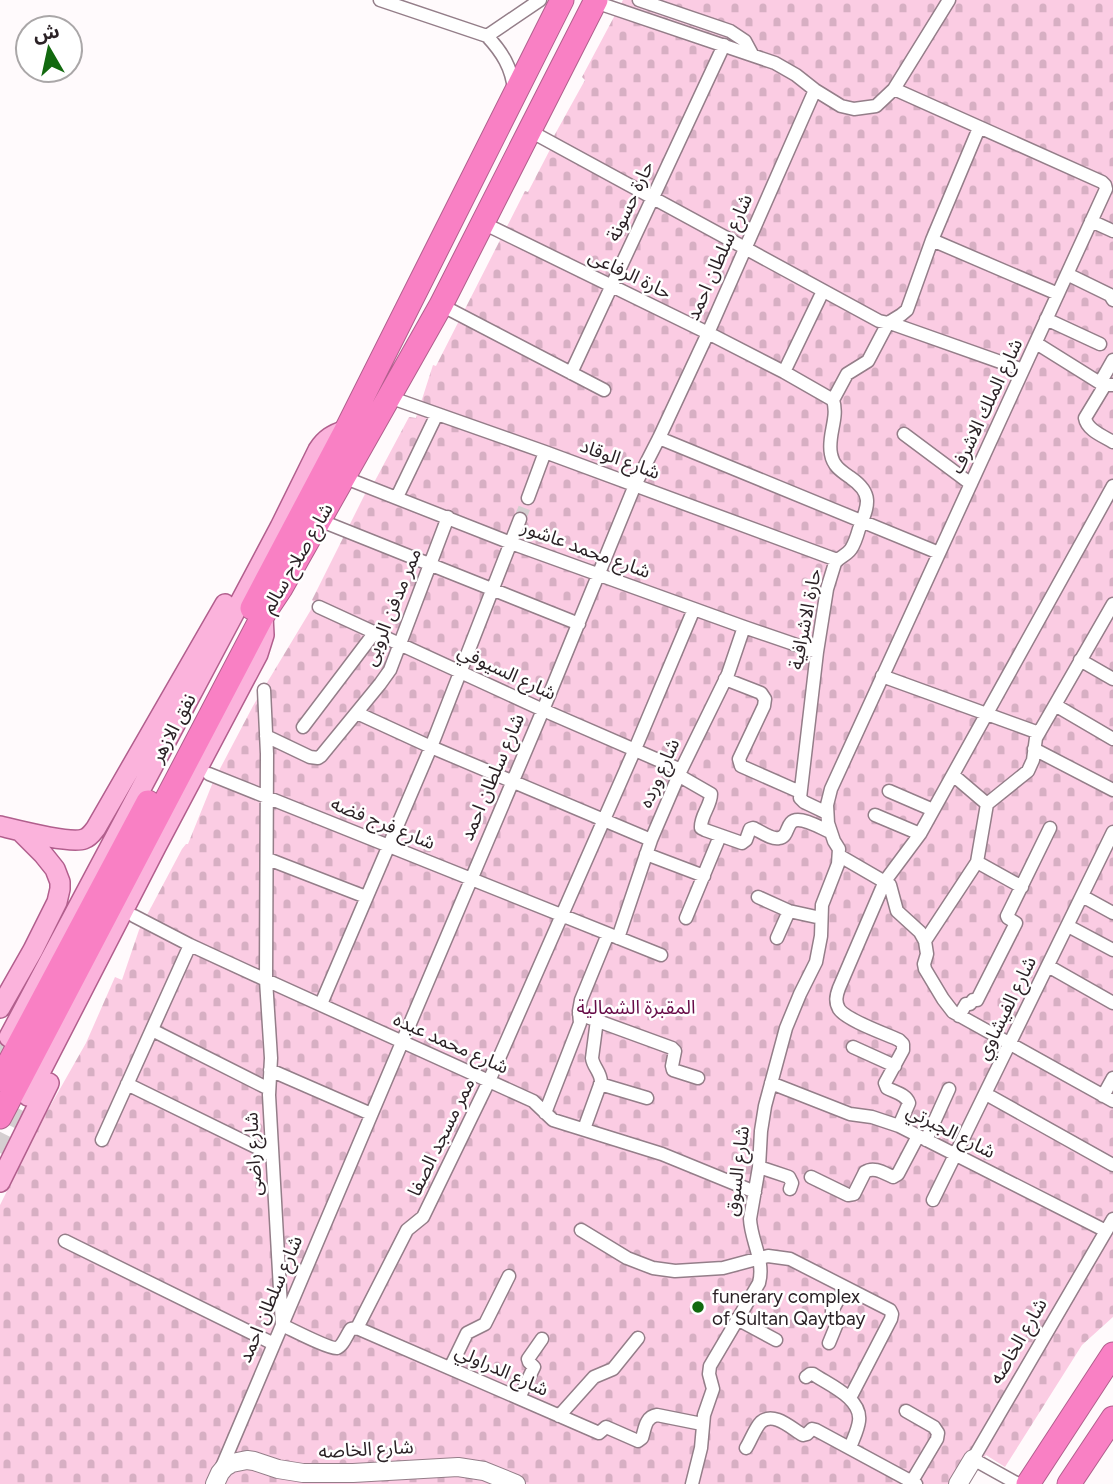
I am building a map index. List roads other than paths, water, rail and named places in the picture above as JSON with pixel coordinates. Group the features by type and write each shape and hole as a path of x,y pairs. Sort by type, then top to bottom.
{"highway":[{"name":"شارع صلاح سالم","path":"0,1080 346,429 562,0"},
{"name":"شارع صلاح سالم","path":"0,1117 263,615 281,588 441,305 596,1"},
{"path":"1028,1484 1113,1354"},
{"path":"1069,1484 1113,1418"}],"main road":[{"name":"نفق الازهر","path":"9,1037 321,445 331,436 346,429"},
{"path":"0,826 65,839 79,840 89,837 257,547 264,538 280,527"},
{"name":"نفق الازهر","path":"28,1096 262,645 263,615"},
{"path":"0,1182 209,774 223,740 224,717"},
{"path":"0,1008 51,914 60,889 55,869 20,831"}],"street":[{"path":"380,0 487,36 508,64 514,97"},
{"path":"487,36 540,0"},
{"path":"639,0 730,31 744,41 752,54"},
{"path":"596,1 775,63 841,106 854,109 876,106 894,89 949,0"},
{"name":"حارة حسونة","path":"572,373 724,46"},
{"name":"شارع الملك الاشرف","path":"839,856 839,849 830,832 827,813 831,789 1106,189 1102,182 894,89"},
{"name":"شارع سلطان احمد","path":"217,1478 513,782 635,485 708,333 815,90"},
{"path":"833,400 847,374 868,361 887,323 901,316 906,310 979,128"},
{"path":"530,131 879,321 1023,370"},
{"path":"1091,221 1113,231"},
{"name":"حارة الرفاعى","path":"483,223 708,333 833,400"},
{"path":"932,240 1058,294"},
{"path":"1067,274 1113,298"},
{"path":"784,372 823,291"},
{"path":"441,305 604,390"},
{"path":"1046,319 1100,344"},
{"path":"1036,343 1106,384"},
{"path":"1113,360 1106,384 1085,418 1089,427 1113,442"},
{"name":"شارع الوقاد","path":"390,397 837,560"},
{"name":"حارة الاشرافية","path":"800,792 827,589 837,560 846,555 852,547 868,498 858,483 838,469 831,454 836,411 833,400"},
{"path":"397,497 437,414"},
{"path":"904,435 971,484"},
{"path":"659,438 939,553"},
{"path":"528,498 545,452"},
{"name":"شارع محمد عاشور","path":"344,477 511,542 817,652"},
{"path":"900,1126 909,1103 905,1096 886,1086 903,1049 901,1042 845,1016 838,1008 836,998 885,881 920,834 986,714 1107,510 1113,486"},
{"name":"ممر مدفن الروبى","path":"266,736 310,757 318,758 357,713 390,670 448,517"},
{"path":"321,1004 431,747 520,519"},
{"path":"319,520 579,624"},
{"path":"925,941 976,862 987,804 1028,771 1033,760 1036,738 1113,604"},
{"name":"شارع السيوفي","path":"319,607 543,710 635,749 680,773 710,793 711,799 701,825 703,830 720,835"},
{"name":"ممر مسجد الصفا","path":"357,1328 405,1233 424,1217 489,1081 694,609"},
{"name":"شارع ورده","path":"545,1113 579,1026 581,1000 613,936 651,839 725,680 744,627"},
{"path":"303,727 375,632"},
{"path":"1080,660 1113,679"},
{"path":"883,676 1039,733"},
{"path":"725,680 761,693 765,699 739,759 741,766 800,792 802,801 827,813"},
{"name":"شارع راضى","path":"264,690 268,798 266,980 269,1088 282,1325"},
{"path":"1055,705 1113,739"},
{"path":"357,713 431,747 651,839"},
{"path":"1034,749 1113,790"},
{"name":"شارع فرج فضه","path":"209,774 661,955"},
{"path":"953,775 987,804"},
{"path":"889,791 933,810"},
{"path":"875,815 920,834"},
{"path":"686,918 720,835 742,843 753,828 779,839 784,836 790,823 799,820 830,832"},
{"path":"959,1016 965,1004 976,1000 1016,923 1007,916 1050,828"},
{"name":"شارع الفيشاوي","path":"933,1200 1082,896 1108,857 1113,832"},
{"path":"646,854 704,876"},
{"path":"839,856 892,887 897,911 920,932 925,941 925,969 946,1004 959,1016 1108,1098 1113,1078"},
{"name":"شارع السوق","path":"692,1484 701,1448 702,1424 713,1389 710,1366 759,1283 761,1275 750,1219 759,1167 763,1117 781,1046 793,1011 816,962 821,936 823,898 839,856"},
{"path":"268,859 366,897"},
{"path":"976,862 1022,887"},
{"path":"1082,896 1113,913"},
{"path":"758,897 789,911 821,918"},
{"path":"777,938 789,911"},
{"name":"شارع محمد عبده","path":"134,916 190,945 533,1101 553,1120 662,1154 755,1192"},
{"path":"1068,926 1113,950"},
{"path":"102,1140 190,945"},
{"path":"1048,966 1113,1003"},
{"path":"579,1014 672,1048 675,1051 673,1070 698,1078"},
{"path":"584,1129 601,1076 592,1058 597,1020"},
{"path":"152,1030 269,1088"},
{"path":"853,1046 895,1066"},
{"path":"270,1070 371,1114"},
{"name":"شارع الجبرتي","path":"771,1083 850,1114 872,1117 900,1126 1106,1231"},
{"path":"128,1084 272,1155"},
{"path":"600,1084 647,1098"},
{"path":"811,1177 848,1195 854,1194 868,1170 875,1169 893,1177 897,1176 949,1089"},
{"path":"986,1094 1113,1166"},
{"path":"759,1167 789,1177 793,1183 790,1189"},
{"name":"شارع الخاصه","path":"958,1484 1113,1219"},
{"path":"581,1230 627,1258 653,1268 675,1271 723,1268 759,1258 775,1256 790,1259 890,1310 892,1314 850,1398"},
{"path":"65,1241 274,1343"},
{"path":"450,1368 467,1333 485,1324 509,1276"},
{"path":"829,1343 838,1321 832,1311 845,1287"},
{"path":"737,1319 776,1340"},
{"path":"282,1325 337,1348 351,1329 357,1328"},
{"name":"شارع الدراولي","path":"357,1328 599,1433 606,1427 636,1441 642,1438 647,1421 653,1416 702,1424"},
{"path":"559,1416 594,1377 613,1369 638,1338"},
{"path":"519,1398 534,1367 528,1359 542,1339"},
{"path":"806,1377 813,1374 850,1398 856,1405 859,1424 850,1448"},
{"path":"746,1448 761,1422 777,1419 803,1435 814,1429 914,1483 938,1433 934,1427 906,1411"},
{"path":"974,1459 1018,1484"},
{"name":"شارع الخاصه","path":"217,1478 232,1463 247,1460 303,1473 458,1467 484,1471 516,1484"}],"tunnel":[{"path":"520,519 528,498"},
{"path":"0,1053 9,1037"},
{"path":"0,1153 28,1096"}],"place":[{"name":"funerary complex of Sultan Qaytbay","path":"698,1307"}],"park label":[{"name":"المقبرة الشمالية","path":"636,1007"}]}
